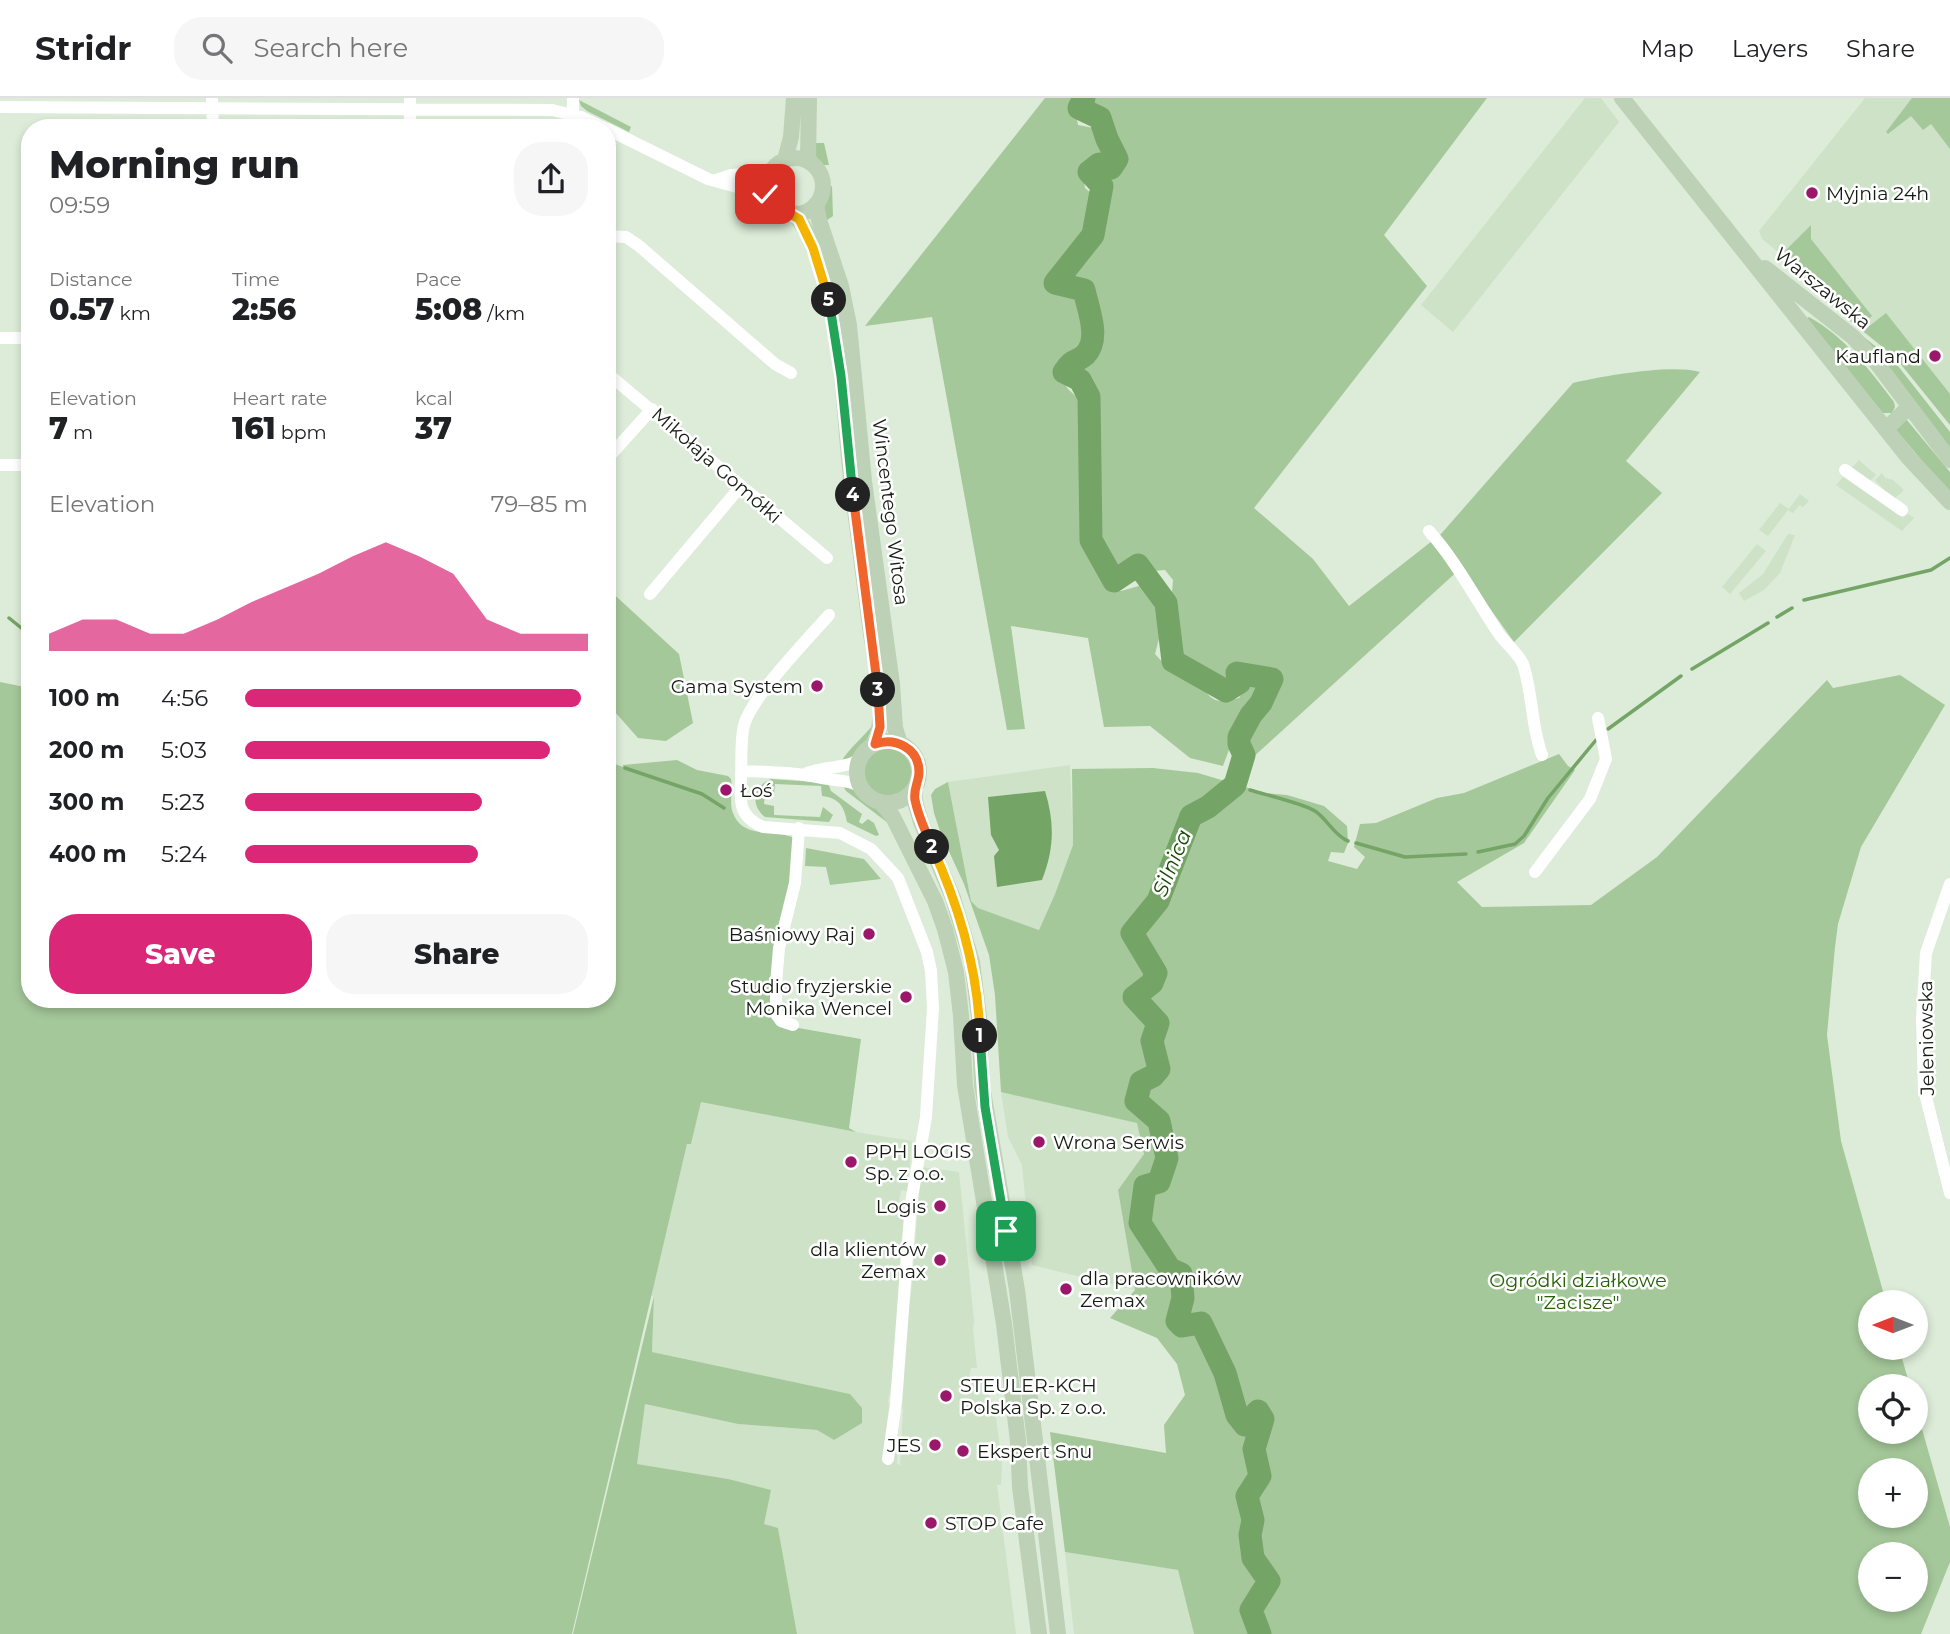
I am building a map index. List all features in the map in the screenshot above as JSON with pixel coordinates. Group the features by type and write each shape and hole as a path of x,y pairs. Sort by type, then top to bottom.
{"main road":[{"path":"785,160 791,137 794,98"},
{"path":"808,161 809,98"},
{"name":"Warszawska","path":"1622,98 1908,457 1950,502"},
{"path":"797,158 808,161 822,178 822,192 816,204 805,212 793,214 783,211 769,196 771,172 785,160 797,158"},
{"name":"Wincentego Witosa","path":"816,204 841,286 849,325 864,481 892,684 895,728 900,744"},
{"name":"Wincentego Witosa","path":"793,214 799,219 813,248 828,290 834,327 878,685 880,727 875,744"},
{"name":"Warszawska","path":"1744,251 1853,337 1876,362 1950,460"},
{"path":"1886,429 1909,407"},
{"path":"1039,1634 1020,1487 1018,1441 1004,1324 965,1085 956,972 945,929 934,901 893,817 881,802 865,793 860,786 857,773 859,761 869,748 883,741 900,744 914,755 918,763 915,802 953,898 972,962 977,991 983,1094 1017,1290 1058,1634"},
{"path":"881,802 900,801 914,789"}],"street":[{"path":"573,98 573,119"},
{"path":"0,107 212,103 410,104 552,110 569,119"},
{"path":"616,134 708,179 769,196"},
{"path":"716,180 732,175 771,172"},
{"path":"616,236 626,237 638,245 775,363 791,373"},
{"path":"0,338 21,338"},
{"name":"Mikołaja Gomółki","path":"616,380 827,558"},
{"path":"616,449 652,409"},
{"path":"0,465 21,465"},
{"path":"1844,470 1902,510"},
{"path":"650,594 741,486"},
{"path":"1429,530 1457,566 1502,638 1521,660 1542,755"},
{"path":"829,615 763,692 751,711 744,727 741,808 752,822 762,827 840,832 869,847 886,862 898,878 932,971 933,1008 926,1117 911,1203 896,1403 888,1459"},
{"path":"1535,872 1590,799 1606,759 1598,718"},
{"path":"807,773 859,761"},
{"path":"741,771 807,773 850,781 860,786"},
{"path":"793,1025 781,1021 776,1014 776,984 779,948 795,883 799,828"},
{"name":"Jeleniowska","path":"1949,886 1926,953 1922,1019 1924,1089 1950,1193"}],"shaded area":[{"path":"1585,98 1601,98 1619,122 1453,332 1421,305"},
{"path":"1865,98 1950,98 1950,425 1895,357 1858,328 1781,259 1782,255 1762,239 1759,231"},
{"path":"1859,460 1876,475 1869,482 1852,467"},
{"path":"1882,473 1885,478 1893,480 1904,490 1893,500 1875,480"},
{"path":"1843,477 1903,518 1908,514 1914,518 1902,531 1836,485"},
{"path":"1800,494 1809,501 1803,507 1799,505 1793,513 1788,510 1768,536 1759,530 1780,503 1789,509"},
{"path":"1788,534 1795,535 1780,573 1764,590 1744,601 1739,593 1763,574"},
{"path":"1757,544 1766,551 1730,594 1722,587"},
{"path":"1070,765 1073,845 1039,930 978,908 971,901 948,782"},
{"path":"1045,791 1052,836 1042,880 997,887 994,856 999,850 991,835 988,797"},
{"path":"1001,1092 1138,1123 1144,1154 1118,1190 1135,1290 1032,1265 1022,1165 1008,1137"},
{"path":"701,1101 912,1141 907,1191 901,1190 899,1201 906,1203 894,1371 888,1402 890,1406 911,1294 921,1167 959,1172 977,1368 971,1368 969,1378 983,1382 995,1409 1002,1465 1001,1485 997,1485 1016,1634 797,1634 778,1529 764,1524 728,1479 636,1464 645,1404 738,1424 817,1430 834,1440 850,1394 652,1352 654,1297 651,1295 687,1144 691,1144","holes":["899,1408 903,1409 900,1465 897,1464"]},
{"path":"1065,1552 1178,1570 1194,1634 1074,1634"}],"green space":[{"path":"1045,98 1079,98 1075,110 1078,125 1099,129 1109,160 1092,161 1083,171 1085,188 1094,197 1098,207 1097,216 1050,284 1057,292 1080,299 1088,342 1066,364 1060,377 1084,404 1088,435 1081,520 1087,545 1105,586 1121,591 1153,582 1165,584 1162,627 1155,654 1165,664 1187,674 1215,700 1239,698 1245,689 1244,680 1252,678 1265,682 1264,694 1240,720 1223,766 1190,758 1150,726 1104,727 1088,638 1011,626 1025,729 1007,730 932,317 865,326"},
{"path":"1087,98 1487,98 1384,235 1427,286 1254,508 1313,559 1349,606 1441,534 1573,383 1655,370 1700,372 1626,461 1662,493 1514,642 1461,568 1240,769 1237,763 1254,723 1273,697 1277,680 1258,670 1235,671 1236,683 1233,690 1219,689 1200,673 1169,654 1173,580 1165,570 1113,577 1093,538 1090,506 1098,447 1095,398 1076,379 1075,369 1076,363 1089,358 1099,339 1087,290 1059,281 1097,235 1109,208 1107,186 1096,181 1093,172 1111,174 1120,160 1109,138 1103,116 1088,116 1083,104"},
{"path":"1912,98 1950,98 1950,149 1931,124 1923,130 1911,116 1888,134 1886,132"},
{"path":"579,100 616,119 603,119 581,106"},
{"path":"616,119 631,127 629,132 616,126"},
{"path":"812,143 824,143 829,165 822,165 815,155"},
{"path":"832,186 833,216 824,222 823,211"},
{"path":"1811,225 1811,239 1872,316 1858,328 1781,259 1785,251"},
{"path":"1886,313 1950,394 1950,425 1895,357 1863,331"},
{"path":"1807,318 1834,334 1866,366 1894,402 1892,413 1882,413"},
{"path":"1860,334 1894,361 1950,432 1950,449"},
{"path":"1906,419 1950,472 1950,494 1897,431 1896,427"},
{"path":"616,596 679,654 693,723 666,741 638,738 616,713"},
{"name":"Ogródki działkowe \"Zacisze\"","path":"1900,675 1945,705 1861,847 1838,924 1827,1035 1841,1141 1883,1290 1858,1290 1858,1360 1902,1360 1907,1374 1858,1374 1858,1444 1926,1444 1950,1527 1950,1562 1921,1634 1194,1634 1178,1570 1065,1552 1050,1432 1166,1453 1164,1425 1185,1395 1177,1364 1157,1338 1110,1318 1135,1290 1118,1190 1144,1154 1137,1123 1001,1092 995,995 989,955 964,884 934,813 931,795 935,789 948,782 971,901 978,908 1039,930 1073,845 1072,769 1153,768 1198,773 1265,793 1287,795 1324,806 1347,826 1348,843 1344,853 1331,852 1328,861 1357,869 1365,857 1354,847 1360,824 1376,823 1437,798 1464,793 1559,754 1568,766 1575,770 1524,843 1457,882 1482,907 1591,905 1657,857 1827,680 1833,688"},
{"path":"0,682 21,686 21,1008 616,1008 616,764 623,767 677,760 697,770 728,776 731,779 733,813 744,827 786,835 794,838 796,843 773,1014 793,1027 861,1039 849,1128 856,1132 701,1102 691,1144 687,1144 572,1634 0,1634"},
{"path":"872,726 862,748 842,761 847,753"},
{"path":"889,748 907,755 914,773 907,791 889,798 871,791 864,773 871,755"},
{"path":"771,779 828,783 831,791 862,814 859,822 862,824 868,819 874,823 879,835 847,822 840,804 822,796 821,786 775,784 774,794 765,794 764,804 774,806 774,815 820,817 823,807 833,815 829,822 765,817 757,807 756,796 760,786"},
{"path":"842,784 868,800 888,823 846,791"},
{"path":"806,848 864,859 881,879 830,885 826,867 805,866"},
{"path":"654,1296 652,1352 850,1394 862,1408 862,1423 834,1440 817,1430 738,1424 645,1404 637,1464 728,1479 771,1490 764,1524 778,1528 797,1634 573,1634"}],"waterway":[{"name":"Silnica","path":"1084,98 1079,108 1100,118 1117,159 1111,168 1099,164 1089,172 1102,186 1093,235 1055,283 1084,290 1092,324 1090,348 1064,372 1080,380 1089,397 1091,540 1114,581 1138,565 1166,603 1173,661 1226,691 1239,683 1237,673 1272,679 1261,703 1239,737 1244,755 1235,785 1208,807 1191,816 1158,901 1132,933 1156,973 1152,983 1134,997 1158,1023 1152,1041 1159,1069 1153,1076 1141,1082 1136,1101 1159,1121 1167,1158 1159,1182 1145,1186 1140,1223 1170,1269 1181,1274 1183,1298 1177,1321 1182,1326 1201,1323 1225,1373 1237,1415 1245,1425 1258,1411 1263,1419 1254,1449 1260,1476 1247,1496 1253,1520 1250,1535 1253,1558 1269,1581 1251,1610 1260,1634"},
{"path":"1804,600 1931,570 1950,558"},
{"path":"1777,617 1792,608"},
{"path":"9,618 21,628"},
{"path":"1692,669 1768,623"},
{"path":"1608,729 1681,676"},
{"path":"1478,852 1515,844 1524,836 1548,798 1596,740"},
{"path":"625,768 702,794 724,808"},
{"name":"Silnica","path":"1235,785 1239,786"},
{"path":"1250,790 1315,811 1348,841"},
{"path":"1356,843 1405,857 1466,854"}],"place":[{"name":"Myjnia 24h","path":"1812,193"},
{"name":"Kaufland","path":"1935,356"},
{"name":"Gama System","path":"817,686"},
{"name":"Łoś","path":"726,790"},
{"name":"Baśniowy Raj","path":"869,934"},
{"name":"Studio fryzjerskie Monika Wencel","path":"906,997"},
{"name":"Wrona Serwis","path":"1039,1142"},
{"name":"PPH LOGIS Sp. z o.o.","path":"851,1162"},
{"name":"Logis","path":"940,1206"},
{"name":"dla klientów Zemax","path":"940,1260"},
{"name":"dla pracowników Zemax","path":"1066,1289"},
{"name":"STEULER-KCH Polska Sp. z o.o.","path":"946,1396"},
{"name":"JES","path":"935,1445"},
{"name":"Ekspert Snu","path":"963,1451"},
{"name":"STOP Cafe","path":"931,1523"}],"route":[{"path":"765,194 783,211 799,219 828,290 878,685 880,727 875,744 892,741 900,744 908,748 918,763 915,802 965,934 977,991 982,1085 1006,1231"}]}
